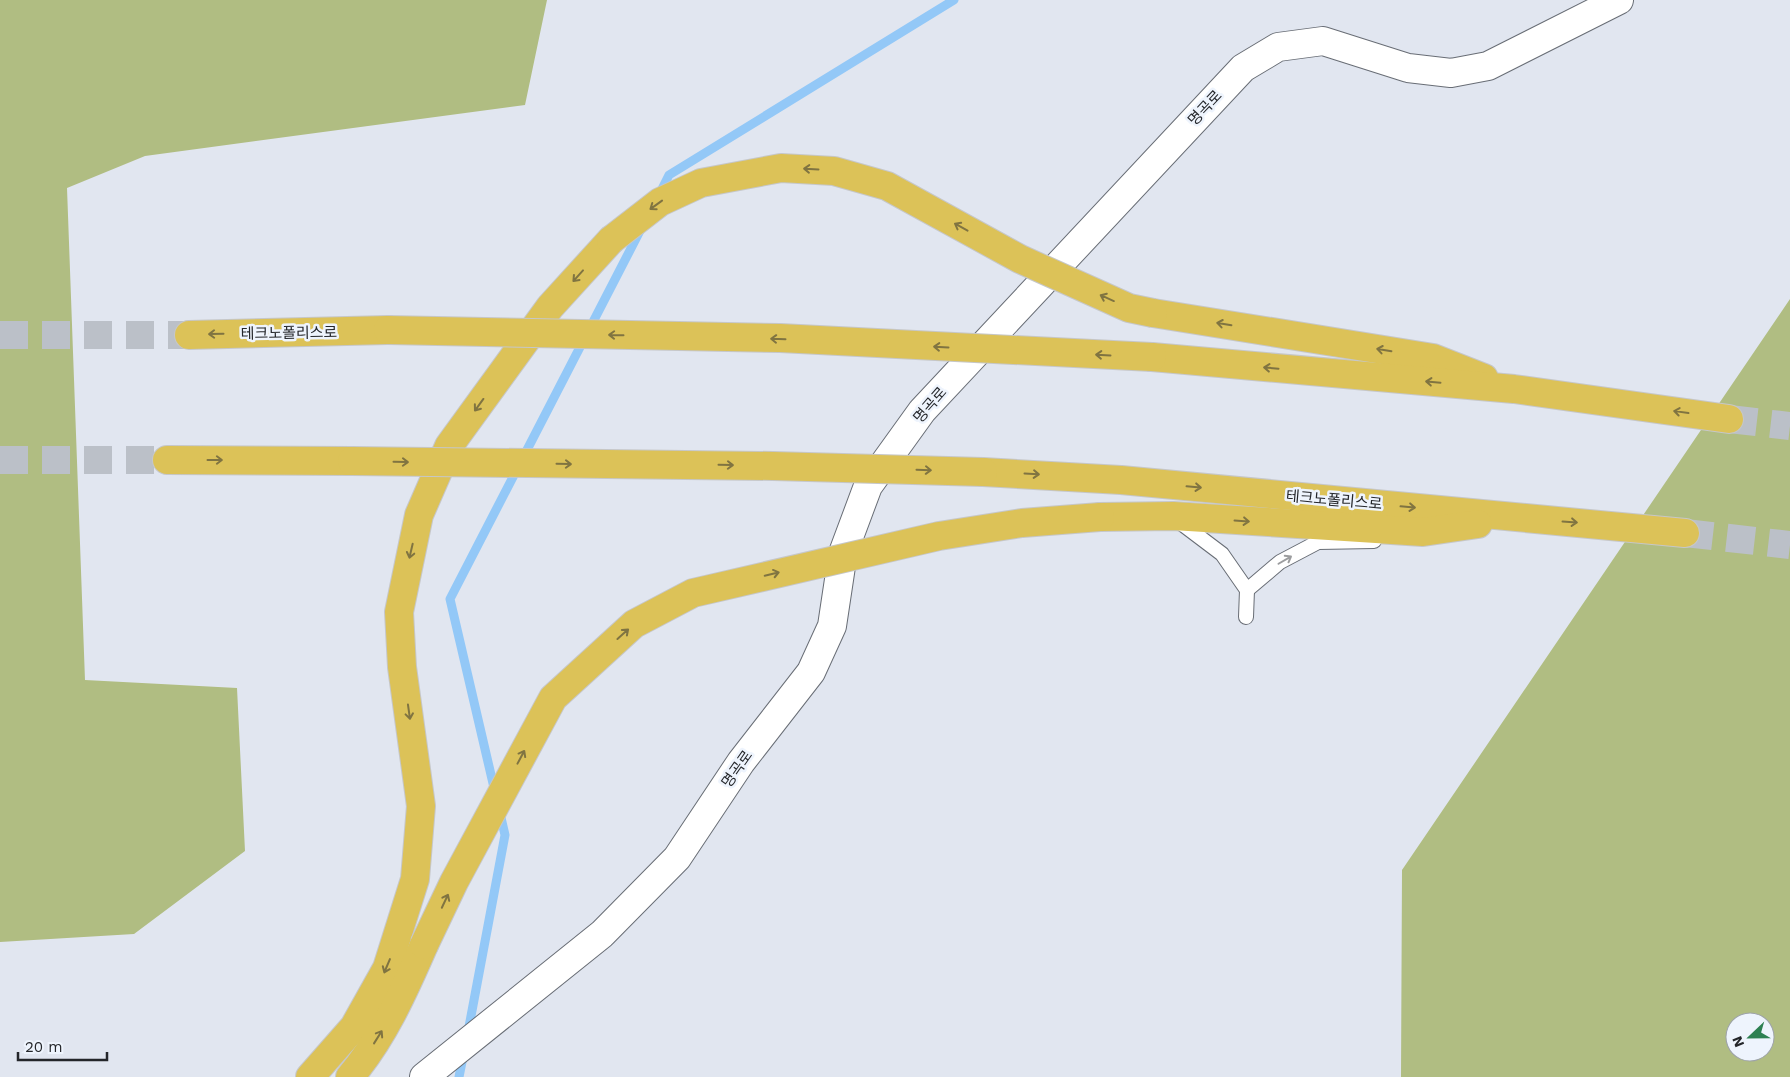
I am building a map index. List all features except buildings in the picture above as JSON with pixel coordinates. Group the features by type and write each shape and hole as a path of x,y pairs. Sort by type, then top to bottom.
{"highway":[{"path":"310,1077 354,1028 386,968 415,879 421,806 402,667 399,612 419,515 449,446 550,307 610,240 660,202 701,183 781,168 834,171 887,186 1020,259 1129,308 1433,358 1514,389 1729,419"},
{"name":"테크노폴리스로","path":"190,335 388,330 780,338 1152,357 1514,389"},
{"name":"테크노폴리스로","path":"167,460 773,466 983,472 1121,480 1685,533"},
{"path":"350,1077 362,1063 398,1005 454,882 553,698 634,624 693,593 939,536 1022,523 1173,516 1423,532 1518,518"}],"street":[{"name":"명곡로","path":"424,1077 602,934 677,858 742,762 811,672 832,626 842,553 868,486 922,412 1243,68 1278,47 1323,41 1408,68 1451,73 1488,66 1618,0"}],"lane":[{"path":"1173,516 1222,554 1247,590 1246,617"},
{"path":"1247,590 1280,562 1318,542 1370,541 1423,532"}],"green space":[{"path":"0,0 547,0 525,105 145,156 67,188 85,680 237,688 245,851 134,934 0,942"},
{"path":"1790,299 1790,1077 1401,1077 1402,870"}],"waterway":[{"path":"659,195 669,175 954,0"},
{"path":"495,792 450,599 642,227"},
{"path":"468,1032 505,835 499,809"},
{"path":"459,1077 464,1052"}],"tunnel":[{"path":"0,335 189,335"},
{"path":"1729,419 1790,426"},
{"path":"0,460 167,460"},
{"path":"1685,533 1790,545"}]}
